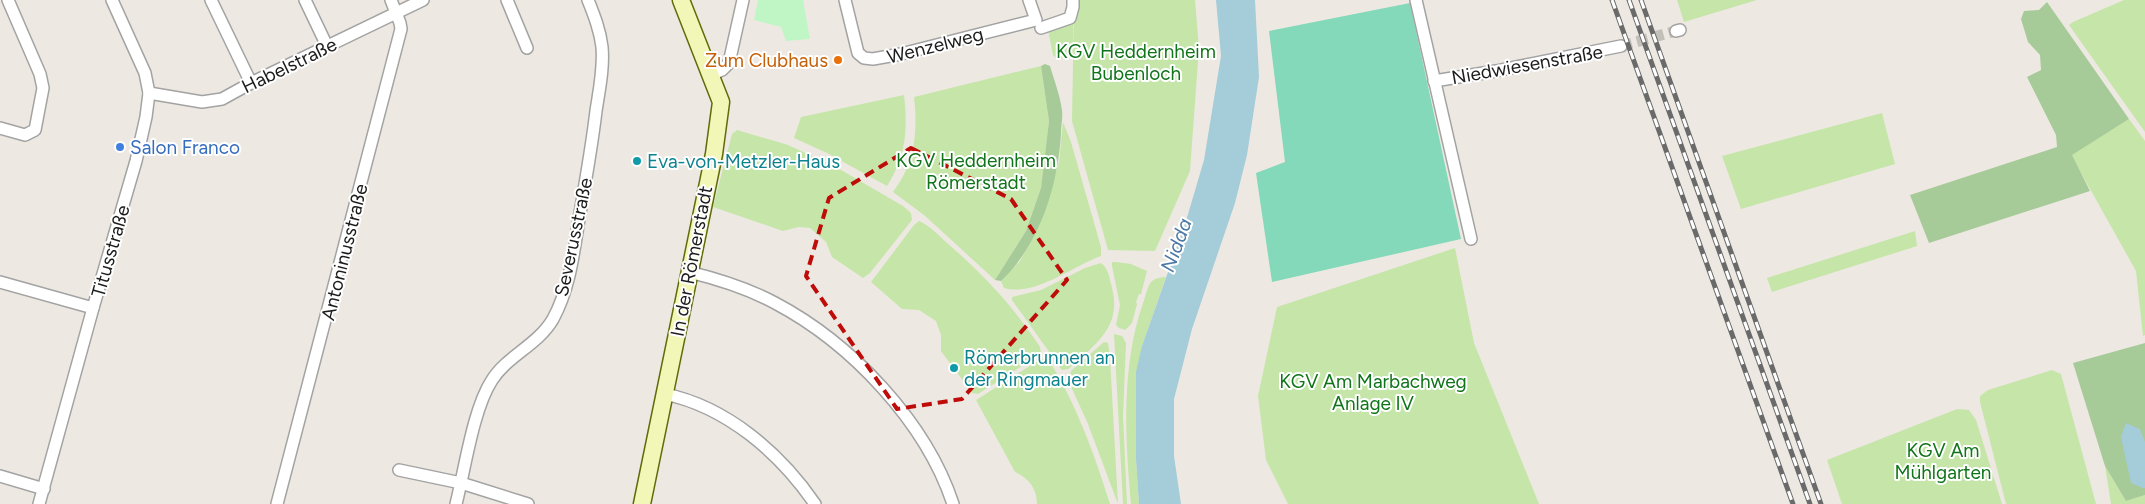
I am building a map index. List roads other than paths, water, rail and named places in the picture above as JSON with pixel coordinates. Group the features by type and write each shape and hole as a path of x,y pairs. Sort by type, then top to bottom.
{"street":[{"path":"0,128 25,135 35,130 44,88 40,74 8,0"},
{"name":"Titusstraße","path":"40,504 93,308 136,161 146,117 149,93 145,73 112,0"},
{"path":"211,0 250,83"},
{"path":"305,0 327,46"},
{"name":"Antoninusstraße","path":"278,504 307,398 401,29 391,0"},
{"name":"Habelstraße","path":"149,93 202,102 222,99 250,83 423,0"},
{"path":"507,0 527,48"},
{"name":"Severusstraße","path":"456,504 483,397 502,367 544,332 553,319 564,295 593,135 601,74 602,48 597,20 588,0"},
{"name":"In der Römerstadt","path":"642,504 714,154 721,102 682,0"},
{"path":"711,75 722,70 729,63 743,0"},
{"name":"Wenzelweg","path":"845,0 858,53 864,58 873,59 901,54 1039,24"},
{"path":"1029,0 1039,24 1070,18 1073,0"},
{"name":"Niedwiesenstraße","path":"1416,0 1471,239"},
{"name":"Niedwiesenstraße","path":"1434,81 1534,64 1621,46"},
{"path":"689,272 743,289 775,303 823,334 847,354 877,383 907,418 929,451 947,487 952,504"},
{"path":"0,282 93,308"},
{"path":"665,394 711,411 751,434 781,463 815,504"},
{"path":"399,470 462,483 528,504"},
{"path":"0,476 44,489"}],"water":[{"path":"1216,0 1255,0 1259,77 1247,155 1235,203 1192,329 1174,399 1174,456 1181,504 1139,504 1136,459 1136,372 1142,346 1186,221 1204,160 1221,56"},
{"path":"2126,423 2140,429 2145,442 2145,488 2131,483 2121,437"}],"tunnel":[{"path":"1621,46 1676,31"}],"railway":[{"path":"1612,0 1793,504"},
{"path":"1629,0 1810,504"},
{"path":"1641,0 1821,504"}],"place":[{"name":"Zum Clubhaus","path":"838,60"},
{"name":"Salon Franco","path":"120,147"},
{"name":"Eva-von-Metzler-Haus","path":"637,161"},
{"name":"Römerbrunnen an der Ringmauer","path":"954,368"}],"park label":[{"name":"KGV Heddernheim Bubenloch","path":"1136,62"},
{"name":"KGV Heddernheim Römerstadt","path":"976,171"},
{"name":"KGV Am Marbachweg Anlage IV","path":"1373,392"},
{"name":"KGV Am Mühlgarten","path":"1943,461"}],"water label":[{"name":"Nidda","path":"1176,245"}]}
